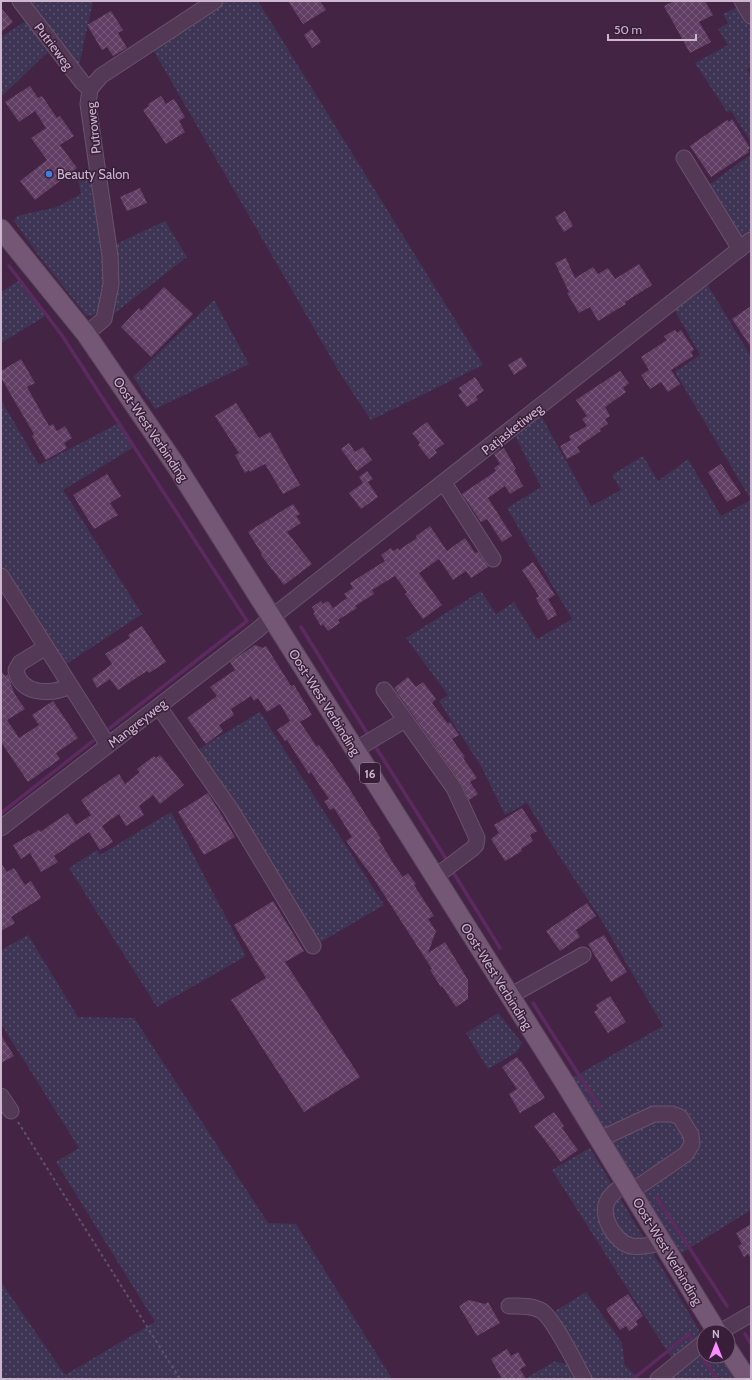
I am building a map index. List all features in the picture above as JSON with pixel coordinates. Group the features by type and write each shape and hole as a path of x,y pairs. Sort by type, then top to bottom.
{"main road":[{"name":"Oost-West Verbinding","path":"1,229 86,334 178,467 600,1139 712,1324"},
{"path":"736,1362 747,1379"}],"street":[{"name":"Putrieweg","path":"20,1 82,82 90,89"},
{"name":"Putroweg","path":"86,334 104,319 111,284 110,256 88,104 90,89 101,76 215,1"},
{"path":"742,1 751,16"},
{"path":"684,158 746,245"},
{"name":"Patjasketiweg","path":"272,617 746,245"},
{"path":"444,483 493,559"},
{"path":"1,576 108,745"},
{"name":"Mangreyweg","path":"1,828 159,707 272,617"},
{"path":"46,647 20,663 16,670 17,678 25,687 34,689 59,691 70,686"},
{"path":"384,690 454,788 477,838 476,845 472,849 435,877"},
{"path":"159,707 231,810 313,946"},
{"path":"355,750 405,720"},
{"path":"510,996 583,955"},
{"path":"1,1096 11,1111"},
{"path":"600,1139 654,1114 672,1114 680,1117 684,1123 691,1135 692,1144 686,1154 629,1187 610,1196 605,1209 613,1231 625,1244 633,1247 663,1242"},
{"path":"509,1306 527,1306 542,1312 554,1326 584,1379"},
{"path":"734,1324 751,1314"},
{"path":"658,1379 696,1348"}],"path":[{"path":"11,1111 180,1379"}],"shaded area":[{"path":"29,1 93,1 78,70"},
{"path":"224,1 258,1 483,365 371,420 341,375 152,48"},
{"path":"740,6 751,24 751,67 747,69 751,76 751,142 731,111 727,112 695,63 728,45 718,29 728,23 723,14"},
{"path":"29,19 51,49 1,97 1,37"},
{"path":"751,154 751,235 742,243 705,188"},
{"path":"92,167 107,282 99,310 93,316 86,315 42,260 14,221 17,216 57,207 81,194 77,173"},
{"path":"165,221 187,257 107,319 112,246"},
{"path":"20,280 47,315 1,343 1,292"},
{"path":"706,282 751,357 751,500 675,372 700,355 674,309"},
{"path":"214,300 249,364 155,409 133,377"},
{"path":"1,400 39,465 119,423 134,447 63,490 142,614 62,667 1,572"},
{"path":"540,414 591,506 621,490 612,475 643,456 658,481 688,459 721,516 751,500 751,1210 680,1254 572,1078 663,1026 600,918 552,845 527,803 505,815 482,768 439,701 448,695 406,638 481,591 496,614 514,602 537,639 572,619 507,508 541,487 514,434"},
{"path":"260,712 384,905 319,943 197,750"},
{"path":"171,812 246,956 157,1007 69,868 97,850 100,855"},
{"path":"28,935 78,1017 134,1018 268,1223 296,1224 392,1379 1,1379 1,1282 65,1375 155,1322 56,1162 79,1148 1,1024 1,950"},
{"path":"498,1013 522,1043 517,1052 488,1069 466,1033"},
{"path":"590,1148 696,1325 696,1341 672,1359 552,1170"},
{"path":"586,1292 622,1343 625,1366 640,1379 590,1379 552,1313"},
{"path":"696,1354 696,1364 726,1364 736,1379 665,1379"},
{"path":"555,1361 568,1365 579,1379 525,1379"}],"building":[{"path":"288,1 320,1 326,10 303,24"},
{"path":"674,1 705,1 713,15 699,22 711,42 690,53 664,6"},
{"path":"1,8 13,22 1,32"},
{"path":"111,11 123,30 118,33 127,48 113,56 107,47 102,50 87,25"},
{"path":"312,29 321,42 312,48 304,35"},
{"path":"30,86 38,98 42,96 57,118 60,116 74,136 60,145 77,168 35,200 20,181 47,160 31,138 46,128 35,111 19,122 5,102"},
{"path":"161,96 166,104 174,99 185,117 179,121 185,132 166,144 143,110 149,106 148,104"},
{"path":"732,119 750,148 748,150 749,152 711,177 690,146 727,120 729,122"},
{"path":"140,188 147,203 127,211 120,197"},
{"path":"565,211 573,226 564,232 555,217"},
{"path":"566,258 575,278 593,267 598,274 608,268 615,279 639,264 652,285 625,302 626,304 598,321 590,307 579,313 567,293 569,292 555,263"},
{"path":"164,287 193,314 151,357 121,327 139,308 141,311"},
{"path":"751,306 751,347 732,319"},
{"path":"675,330 677,333 681,330 694,350 691,352 693,356 671,370 680,384 668,392 661,382 650,389 641,375 649,370 641,357 667,340 664,336"},
{"path":"521,357 527,366 514,375 508,365"},
{"path":"21,359 35,383 27,387 49,426 53,424 57,431 65,426 72,438 64,443 67,448 46,460 32,436 34,434 1,378 1,371"},
{"path":"620,371 629,383 623,388 626,392 605,407 610,416 605,419 608,424 600,429 601,431 577,447 580,452 567,459 560,446 571,440 569,436 587,426 582,419 587,416 576,400"},
{"path":"475,377 484,391 476,396 478,400 467,407 458,395 462,392 459,388"},
{"path":"236,403 259,438 270,432 300,485 283,494 265,464 245,473 235,455 239,453 215,416"},
{"path":"427,422 444,444 435,450 437,453 429,459 418,445 420,443 412,433"},
{"path":"349,443 355,452 363,447 372,460 357,471 341,449"},
{"path":"504,448 516,469 514,470 523,486 510,494 505,486 488,498 512,536 502,542 487,519 481,522 462,494 496,471 494,468 500,464 494,454"},
{"path":"721,464 741,494 727,502 708,472"},
{"path":"367,471 373,479 368,482 378,497 361,509 349,493 363,483 359,477"},
{"path":"107,474 121,496 110,503 118,515 94,529 73,495"},
{"path":"293,504 300,514 296,516 301,523 287,532 312,564 284,585 261,555 262,554 248,532"},
{"path":"430,526 447,551 465,538 475,553 478,552 488,567 471,578 466,571 453,580 439,559 419,573 442,605 423,619 405,594 407,592 395,576 372,590 374,594 355,606 357,608 338,620 340,623 328,631 323,624 321,626 313,613 315,612 312,607 321,601 323,604 328,601 333,608 347,598 344,594 353,588 350,583 385,561 381,555 391,548 393,551 398,548 399,550 417,538 416,536"},
{"path":"533,562 555,595 548,599 557,615 548,620 536,598 539,596 522,570"},
{"path":"142,626 166,662 149,673 147,671 118,690 110,679 97,688 92,679 112,664 105,654 130,638 128,635"},
{"path":"255,645 263,648 266,646 291,686 294,685 312,715 300,722 317,747 319,745 345,782 381,839 379,840 395,866 403,877 408,873 434,916 428,919 436,931 428,953 445,942 468,980 468,999 456,1007 430,970 432,969 374,879 346,841 352,837 334,808 330,810 324,801 329,799 311,772 309,774 287,740 285,741 277,730 290,721 280,704 267,712 258,698 254,701 251,696 231,709 234,715 219,725 223,731 206,744 187,718 217,696 210,687 235,670 230,662"},
{"path":"1,671 5,676 8,674 14,693 25,709 7,720 19,738 39,725 32,715 53,701 78,738 56,753 60,759 28,782 1,742"},
{"path":"408,677 416,687 423,682 436,699 432,703 448,724 450,722 459,735 452,739 465,757 463,758 477,778 470,782 478,794 469,800 461,783 394,688"},
{"path":"160,755 184,785 160,804 153,795 139,806 144,815 126,826 119,814 102,826 113,842 100,850 89,832 54,856 58,862 41,872 30,853 21,859 13,845 39,830 40,832 68,813 76,825 91,815 81,800 119,774 125,784 140,772 137,769 154,756 156,758"},
{"path":"208,793 235,837 204,855 178,812"},
{"path":"522,808 537,831 530,835 533,841 521,849 522,851 505,861 491,839 499,833 494,825"},
{"path":"1,863 7,872 14,868 25,885 31,881 41,898 11,917 15,923 1,931"},
{"path":"273,901 304,951 285,962 360,1077 304,1112 231,1000 266,978 234,925"},
{"path":"587,903 596,916 576,930 580,937 560,951 546,931"},
{"path":"604,935 627,972 611,982 588,944"},
{"path":"610,996 626,1022 608,1033 594,1012 598,1009 596,1005"},
{"path":"1,1035 14,1056 1,1063"},
{"path":"517,1057 545,1098 520,1113 509,1094 517,1089 502,1067"},
{"path":"554,1112 564,1126 562,1128 578,1150 561,1162 534,1126"},
{"path":"751,1224 751,1259 748,1254 744,1257 738,1246 742,1244 736,1233"},
{"path":"628,1294 643,1316 636,1321 638,1325 629,1331 626,1326 620,1330 606,1309"},
{"path":"469,1300 485,1304 488,1302 500,1323 477,1336 459,1306"},
{"path":"507,1349 511,1356 518,1352 526,1366 520,1369 526,1379 502,1379 491,1359"}],"waterway":[{"path":"9,266 61,334 247,621 110,728"},
{"path":"301,627 367,733"},
{"path":"1,813 93,741"},
{"path":"377,749 448,862"},
{"path":"453,872 500,948"},
{"path":"533,1003 600,1108"},
{"path":"657,1198 727,1306"},
{"path":"633,1379 689,1334 693,1342"},
{"path":"745,1334 751,1344"},
{"path":"706,1364 717,1379"}],"place":[{"name":"Beauty Salon","path":"49,174"}]}
